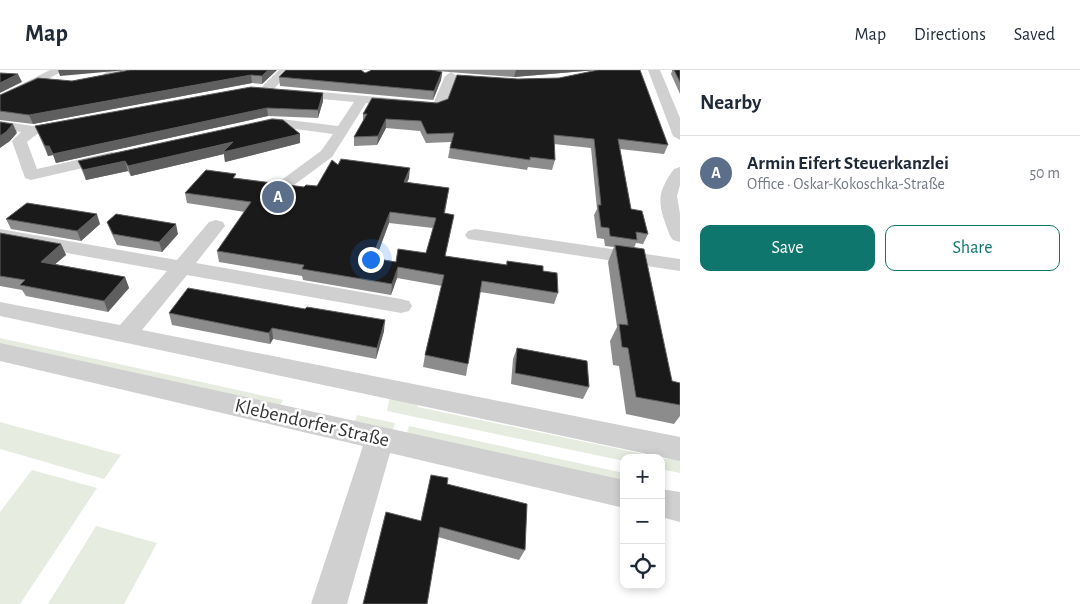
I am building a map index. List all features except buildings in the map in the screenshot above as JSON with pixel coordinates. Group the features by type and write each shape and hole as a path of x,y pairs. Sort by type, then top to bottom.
{"street":[{"path":"0,100 59,70"},
{"path":"104,78 117,70"},
{"path":"286,70 259,90 435,106 440,104 450,76"},
{"path":"654,70 680,136"},
{"path":"91,80 130,74"},
{"path":"40,80 66,82"},
{"path":"284,184 327,154 362,100"},
{"path":"0,124 33,130 81,121"},
{"path":"245,128 273,122 342,131"},
{"path":"33,130 19,141 31,175 122,155"},
{"path":"680,172 670,184 667,197 680,236"},
{"path":"126,335 216,226"},
{"path":"0,235 402,306"},
{"path":"475,235 680,265"},
{"path":"0,309 680,449"},
{"name":"Klebendorfer Straße","path":"0,352 620,493"},
{"path":"329,604 380,438"},
{"path":"665,504 680,507"}],"shaded area":[{"path":"0,338 283,400 280,405 0,344"},
{"path":"390,395 414,399 418,407 643,454 620,454 620,460 387,411"},
{"path":"357,415 395,423 393,430 355,421"},
{"path":"0,422 121,455 104,479 0,449"},
{"path":"409,426 620,472 620,481 407,433"},
{"path":"674,454 680,455 680,473 665,470 665,459"},
{"path":"32,470 97,488 20,604 0,604 0,512"},
{"path":"96,526 157,543 124,604 48,604"}],"place":[{"name":"Armin Eifert Steuerkanzlei","path":"278,197"}]}
